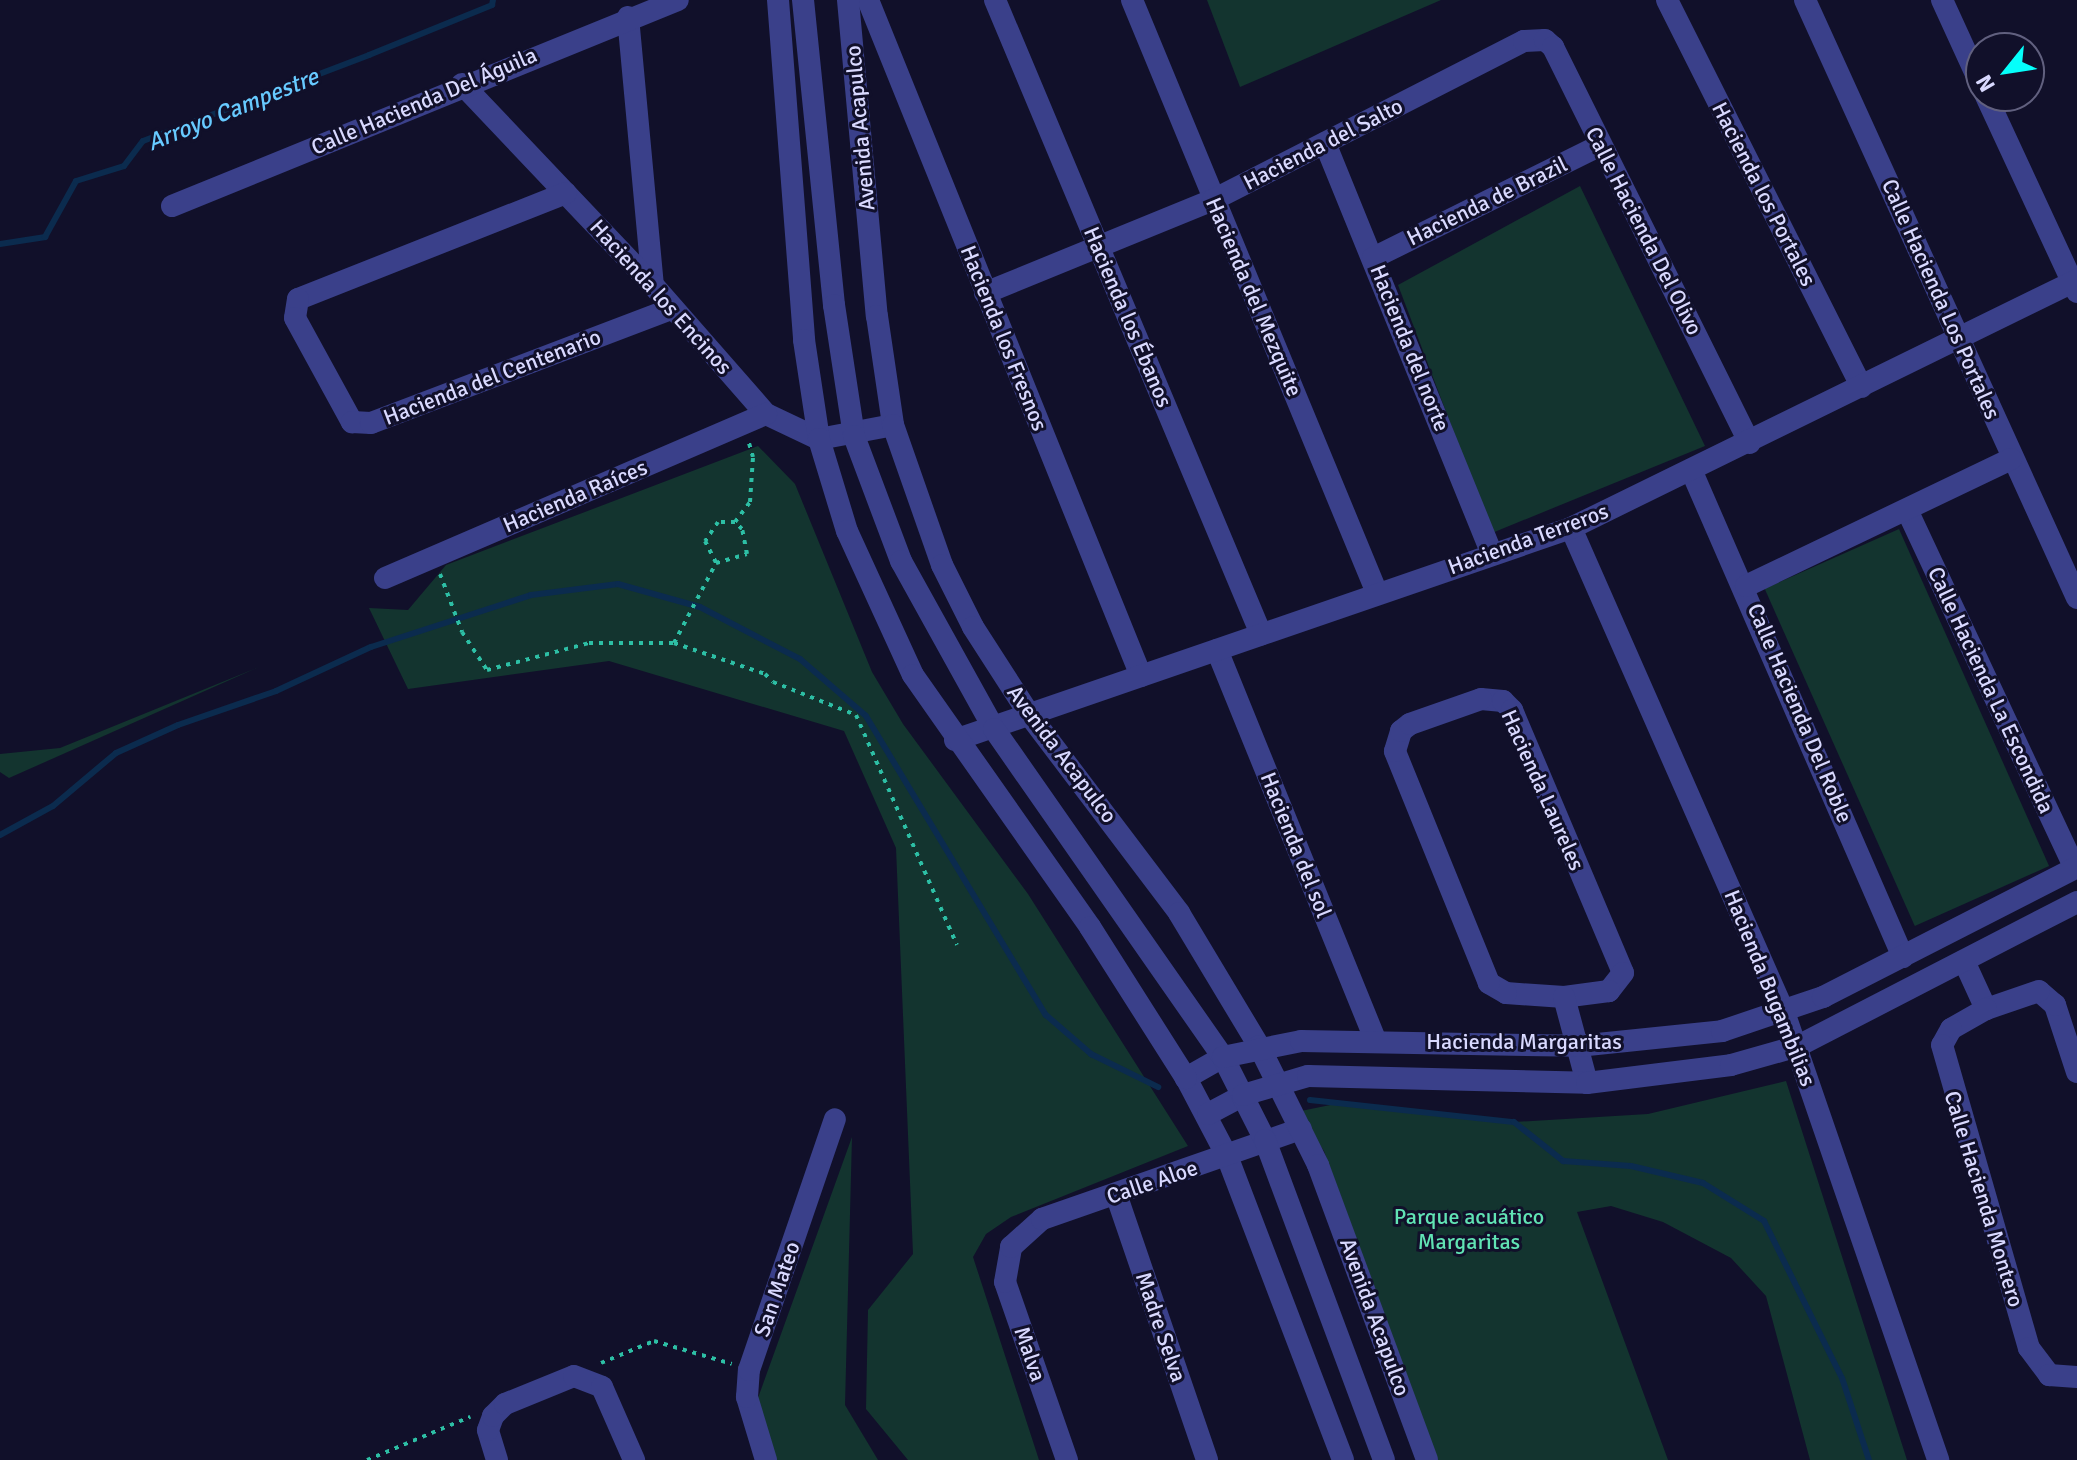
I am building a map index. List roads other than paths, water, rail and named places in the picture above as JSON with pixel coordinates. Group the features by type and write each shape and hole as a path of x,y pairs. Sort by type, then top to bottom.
{"street":[{"name":"Calle Hacienda Del Águila","path":"172,206 462,84 678,0"},
{"path":"778,0 804,340 819,439 847,531 881,613 955,740 1090,927 1208,1114 1227,1156 1343,1460"},
{"name":"Avenida Acapulco","path":"803,0 834,305 854,436 901,561 994,729 1223,1057"},
{"name":"Avenida Acapulco","path":"848,0 877,316 893,425 942,565 973,627 1031,717 1179,913 1259,1046 1301,1129 1427,1460"},
{"name":"Hacienda los Fresnos","path":"868,0 1141,676"},
{"name":"Hacienda los Ébanos","path":"995,0 1261,634"},
{"name":"Hacienda del Mezquite","path":"1132,0 1377,593"},
{"name":"Hacienda los Portales","path":"1667,0 1862,387"},
{"name":"Calle Hacienda Los Portales","path":"1805,0 1963,339 2011,459 2077,598"},
{"path":"1942,0 1965,50"},
{"path":"628,17 653,285"},
{"name":"Calle Hacienda Del Olivo","path":"1524,41 1545,40 1553,47 1750,443"},
{"name":"Hacienda del Salto","path":"985,293 1213,200 1524,41"},
{"name":"Hacienda los Encinos","path":"462,84 653,285 766,414 819,439"},
{"path":"1994,112 2076,285"},
{"name":"Hacienda del norte","path":"1325,143 1492,554"},
{"name":"Hacienda de Brazil","path":"1373,258 1601,145"},
{"name":"Hacienda del Centenario","path":"566,193 298,299 295,318 352,422 371,423 673,308"},
{"name":"Hacienda Terreros","path":"955,740 1031,717 1377,593 1571,528 2076,285"},
{"name":"Hacienda Raíces","path":"385,578 766,414"},
{"path":"819,439 854,436 893,425"},
{"path":"1746,586 1908,512 2011,459"},
{"name":"Calle Hacienda Del Roble","path":"1692,472 1746,586 1903,957"},
{"name":"Calle Hacienda La Escondida","path":"1908,512 2076,868"},
{"name":"Hacienda Bugambilias","path":"1571,528 1798,1046 1938,1460"},
{"name":"Hacienda del sol","path":"1217,650 1375,1040"},
{"name":"Hacienda Laureles","path":"1481,699 1503,701 1512,710 1623,973 1609,991 1564,997 1506,993 1489,983 1395,751 1401,731 1410,724 1481,699"},
{"name":"Hacienda Margaritas","path":"1186,1078 1223,1057 1259,1046 1375,1040 1578,1046 1691,1037 1784,1012 1903,957 2076,868"},
{"name":"Hacienda Margaritas","path":"1208,1114 1243,1095 1278,1082 1333,1075 1587,1083 1685,1073 1798,1046 2077,902"},
{"path":"1964,961 1986,1009"},
{"name":"Calle Hacienda Montero","path":"2077,1072 2055,1005 2043,993 2034,991 1986,1009 1951,1029 1941,1054 2029,1348 2049,1375 2077,1377"},
{"path":"1564,997 1587,1083"},
{"path":"1223,1057 1265,1140 1384,1460"},
{"name":"San Mateo","path":"766,1460 747,1397 749,1370 835,1119"},
{"name":"Calle Aloe","path":"1011,1247 1042,1219 1301,1129"},
{"name":"Madre Selva","path":"1116,1194 1207,1460"},
{"name":"Malva","path":"1011,1247 1005,1282 1067,1460"},
{"path":"497,1460 488,1430 493,1416 505,1404 574,1376 589,1379 602,1387 634,1460"}],"waterway":[{"name":"Arroyo Campestre","path":"0,244 45,237 76,181 124,166 143,141 369,55 492,5 493,0"},
{"path":"0,835 53,806 116,753 178,725 276,691 371,647 531,595 618,584 700,607 800,659 866,716 1046,1015 1091,1054 1158,1087"},
{"path":"1310,1100 1514,1122 1563,1161 1631,1166 1703,1183 1764,1221 1842,1378 1869,1460"}],"park label":[{"name":"Parque acuático Margaritas","path":"1469,1228"}]}
